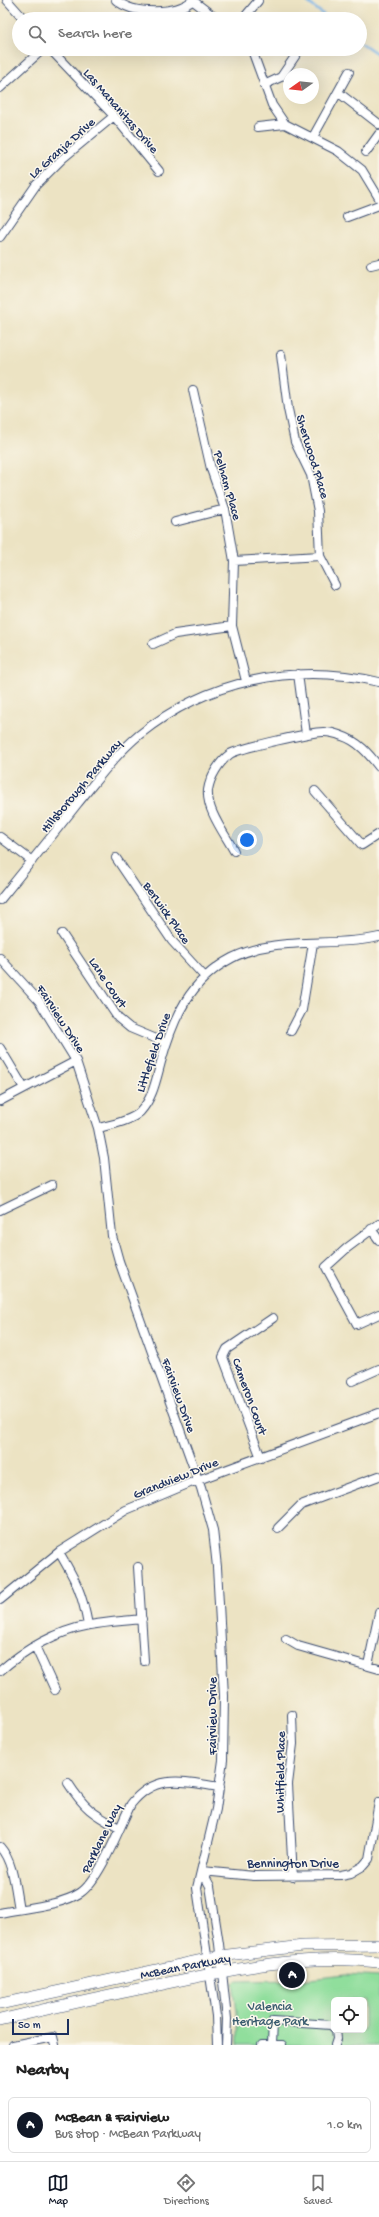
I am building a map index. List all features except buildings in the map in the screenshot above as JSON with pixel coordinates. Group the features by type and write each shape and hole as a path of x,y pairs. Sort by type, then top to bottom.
{"main road":[{"name":"McBean Parkway","path":"0,2004 220,1956 303,1946 379,1945"},
{"name":"McBean Parkway","path":"0,2020 210,1974 287,1962 327,1959 379,1962"}],"street":[{"path":"7,0 18,12"},
{"path":"116,0 120,4 154,12 178,8 193,0 208,12"},
{"path":"249,12 258,1"},
{"path":"0,88 35,56"},
{"name":"Las Mananitas Drive","path":"57,56 114,116 159,171"},
{"path":"254,56 272,105 285,124 338,151 362,170 379,198"},
{"path":"264,85 281,77 295,56"},
{"path":"312,137 349,72"},
{"path":"338,93 379,124"},
{"name":"La Granja Drive","path":"0,237 36,185 62,159 114,116"},
{"path":"258,127 285,124"},
{"path":"366,152 379,134"},
{"path":"348,217 379,205"},
{"name":"Sherwood Place","path":"281,355 288,409 295,442 311,476 318,512 320,556 335,585"},
{"name":"Pelham Place","path":"193,390 211,469 225,509 234,561 232,626 246,681"},
{"path":"175,522 225,509"},
{"path":"234,561 320,556"},
{"path":"153,644 176,634 232,626"},
{"name":"Hillsborough Parkway","path":"0,900 113,760 139,735 183,706 217,690 246,681 298,674 330,673 379,682"},
{"path":"298,674 306,734"},
{"path":"234,851 211,809 208,791 212,778 220,763 231,753 306,734 324,732 342,736 354,741 370,754 379,767"},
{"path":"315,791 362,845 379,834"},
{"path":"0,837 32,861"},
{"name":"Berwick Place","path":"116,858 172,941 204,976"},
{"name":"Lane Court","path":"62,934 118,1018 130,1028 166,1043"},
{"name":"Littlefield Drive","path":"98,1128 139,1113 153,1093 166,1043 181,1007 204,976 233,958 261,947 313,943 355,942 379,937"},
{"path":"291,1031 302,1010 313,943"},
{"name":"Fairview Drive","path":"0,958 39,1001 76,1061 98,1128 104,1158 112,1236 118,1261 198,1480 213,1530 217,1567 224,1703 223,1760 220,1787 197,1888 216,2016 217,2045"},
{"path":"0,1048 24,1088"},
{"path":"0,1101 76,1061"},
{"path":"0,1210 52,1185"},
{"path":"379,1224 326,1267 357,1324 379,1314"},
{"path":"371,1229 379,1240"},
{"name":"Cameron Court","path":"261,1458 223,1357 227,1349 273,1318"},
{"path":"352,1381 379,1369"},
{"name":"Grandview Drive","path":"0,1600 59,1552 126,1510 198,1480 261,1458 379,1413"},
{"path":"278,1528 301,1505 379,1476"},
{"path":"59,1552 76,1579 82,1593 88,1625"},
{"path":"138,1567 144,1661"},
{"path":"368,1665 379,1613"},
{"path":"0,1671 35,1646 53,1637 88,1625 142,1619"},
{"path":"286,1638 298,1646 379,1669"},
{"path":"35,1646 55,1690"},
{"name":"Whitfield Place","path":"292,1715 293,1744 288,1784 293,1877"},
{"name":"Parklane Way","path":"0,1913 66,1899 80,1893 92,1882 131,1804 149,1787 171,1780 220,1787"},
{"path":"68,1783 80,1801 95,1816 119,1828"},
{"name":"Bennington Drive","path":"202,1870 254,1876 293,1877 341,1875 351,1873 363,1866 370,1859 379,1802"},
{"path":"0,1847 9,1862 19,1909"},
{"path":"202,1870 210,1886 220,1956 227,2019 226,2045"},
{"path":"272,2044 273,2021 331,2025"},
{"path":"335,2045 337,2039 336,2033"},
{"path":"13,2045 53,2037 55,2045"},
{"path":"262,2045 282,2045"}],"green space":[{"name":"Valencia Heritage Park","path":"345,1975 379,1977 379,2045 237,2045 237,2011 233,1984 236,1981 302,1980"}],"waterway":[{"path":"305,0 320,12"},
{"path":"367,47 379,55"}],"place":[{"name":"McBean & Fairview","path":"292,1975"}]}
